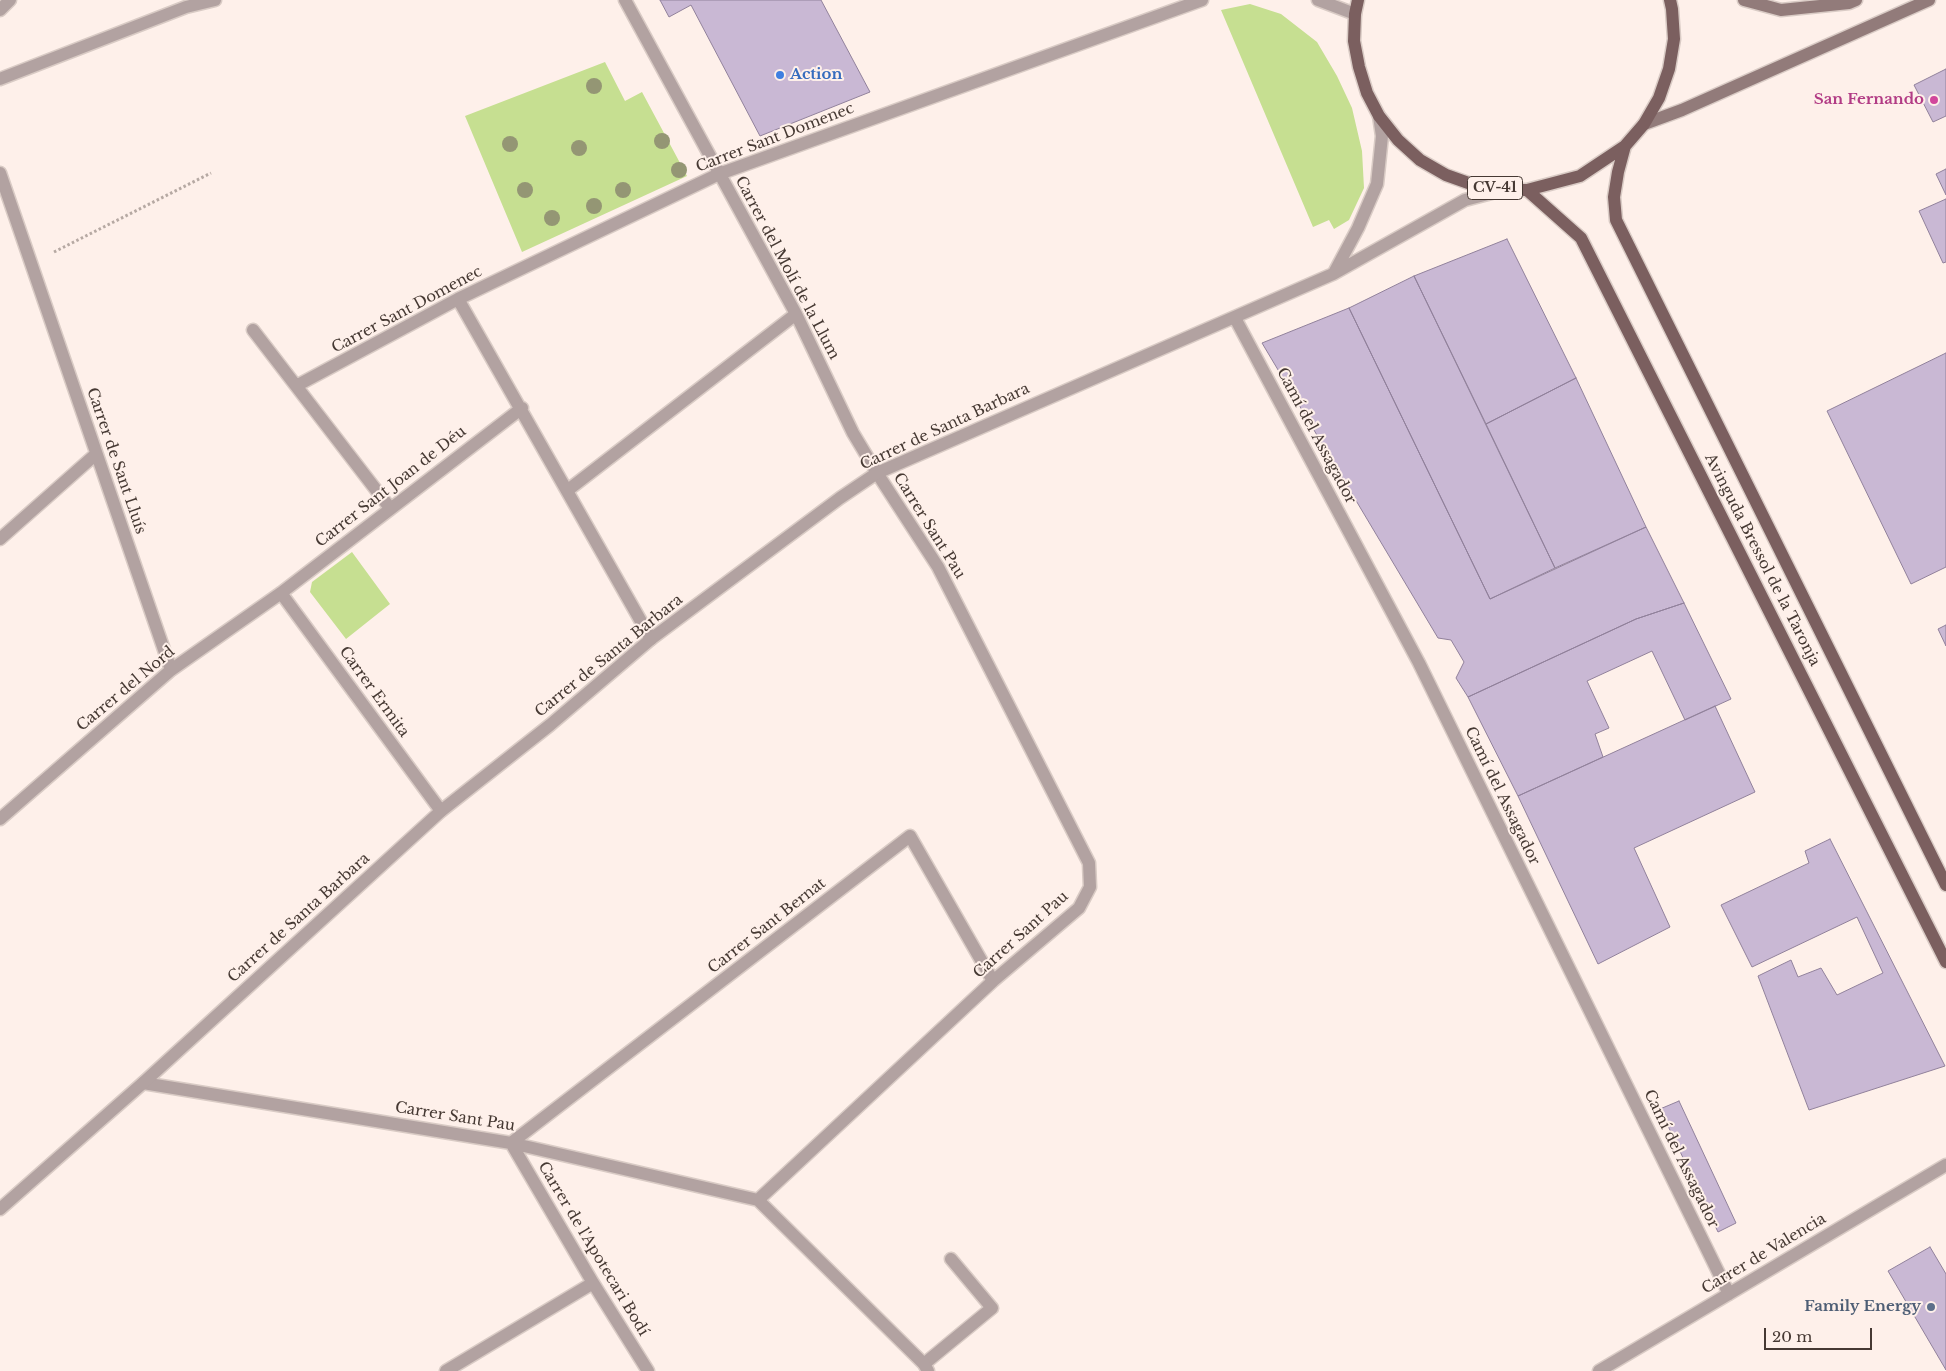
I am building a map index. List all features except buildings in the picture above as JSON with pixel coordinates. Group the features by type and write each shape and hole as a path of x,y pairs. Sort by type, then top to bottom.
{"main road":[{"name":"CV-41","path":"1358,0 1355,14 1354,41 1358,67 1367,92 1380,116 1398,140 1420,160 1446,174 1474,185 1504,190 1527,190 1580,176 1625,146 1644,124 1659,98 1669,69 1674,39 1670,0"},
{"path":"1744,0 1781,10 1856,0"},
{"path":"1644,124 1682,110 1929,0"},
{"name":"Avinguda Bressol de la Taronja","path":"1625,146 1614,197 1616,220 1946,885"},
{"name":"Avinguda Bressol de la Taronja","path":"1527,190 1581,238 1946,962"}],"street":[{"path":"0,10 10,0"},
{"path":"0,79 186,7 214,0"},
{"name":"Carrer del Molí de la Llum","path":"625,0 796,314 853,433 877,473"},
{"name":"Carrer Sant Domenec","path":"296,386 458,299 719,174 1202,0"},
{"path":"1318,0 1355,14"},
{"path":"1333,274 1358,228 1377,184 1382,136 1380,116"},
{"name":"Carrer de Sant Lluís","path":"0,173 171,670"},
{"name":"Carrer de Santa Barbara","path":"0,1208 143,1083 441,811 550,725 651,639 840,498 877,473 1333,274 1464,200 1504,190"},
{"path":"458,299 522,408 651,639"},
{"path":"568,490 796,314"},
{"name":"Camí del Assagador","path":"1235,318 1418,664 1729,1294"},
{"path":"253,330 390,508"},
{"name":"Carrer Sant Joan de Déu","path":"281,593 522,408"},
{"path":"0,539 96,454"},
{"name":"Carrer Sant Pau","path":"143,1083 511,1143 758,1200 993,981 1079,908 1090,887 1089,863 938,567 877,473"},
{"name":"Carrer del Nord","path":"0,819 171,670 281,593"},
{"name":"Carrer Ermita","path":"281,593 441,811"},
{"name":"Carrer Sant Bernat","path":"511,1143 910,836 993,981"},
{"name":"Carrer de l'Apotecari Bodí","path":"511,1143 593,1283 648,1371"},
{"name":"Carrer de Valencia","path":"1599,1371 1946,1165"},
{"path":"758,1200 926,1367 992,1308 951,1259"},
{"path":"446,1371 593,1283"}],"path":[{"path":"31,263 211,174"}],"green space":[{"path":"1250,4 1281,14 1317,42 1337,76 1352,108 1362,151 1364,188 1349,220 1334,229 1329,220 1313,227 1221,10"},
{"path":"605,62 625,101 642,92 687,176 522,252 465,116"},
{"path":"352,552 390,604 346,639 310,592 312,582"}],"place":[{"name":"Action","path":"780,75"},
{"name":"San Fernando","path":"1934,100"},
{"name":"Family Energy","path":"1931,1307"}]}
